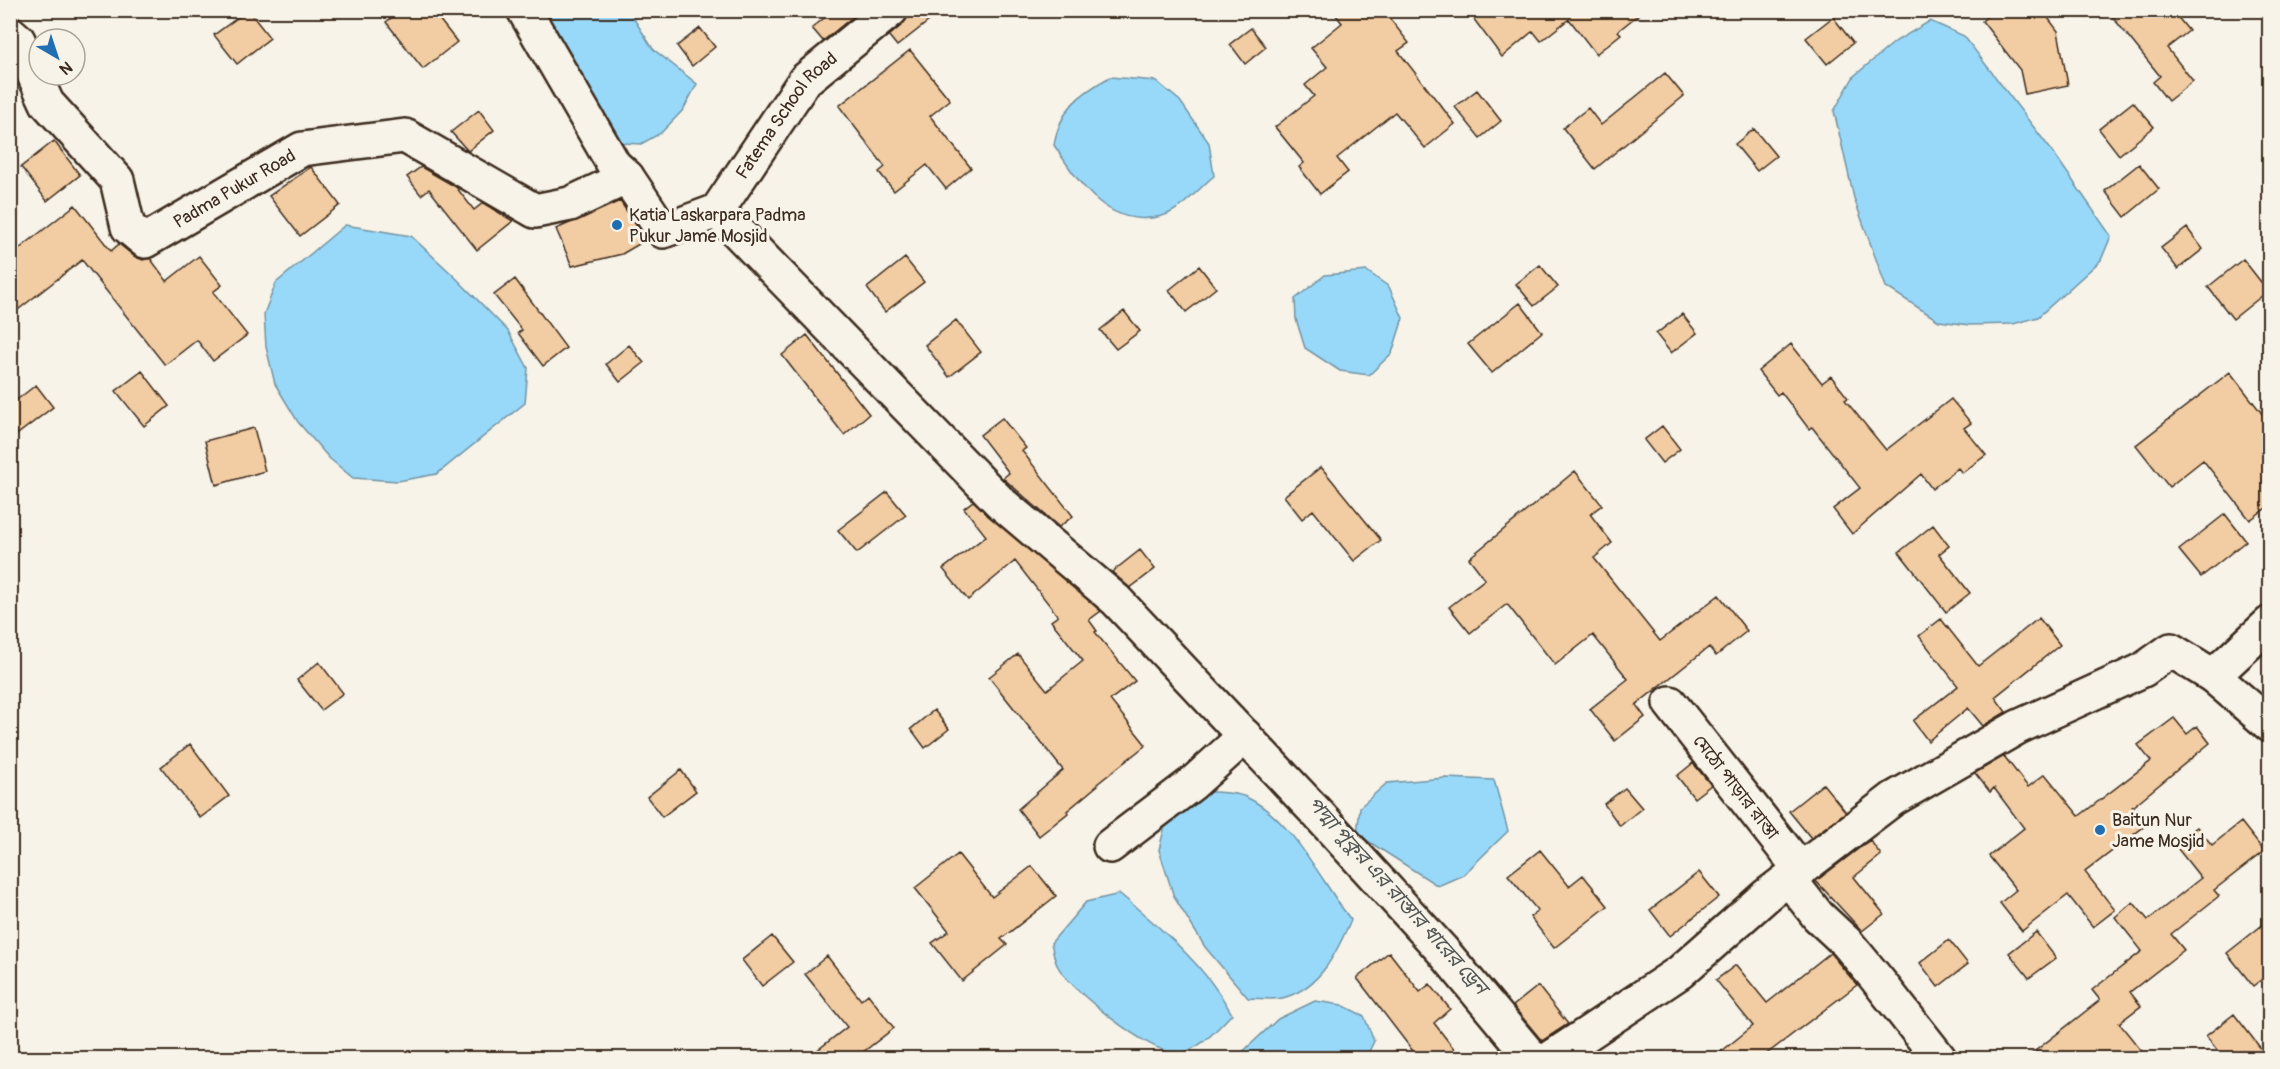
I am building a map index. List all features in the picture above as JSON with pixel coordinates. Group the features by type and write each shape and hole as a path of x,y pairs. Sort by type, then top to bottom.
{"street":[{"path":"524,10 614,165 627,177 663,231 717,211 1000,502 1116,600 1442,950 1532,1059"},
{"name":"Fatema School Road","path":"717,211 805,80 891,10"},
{"name":"Padma Pukur Road","path":"10,33 18,40 47,103 117,180 128,227 145,241 302,148 405,136 535,211 570,204 627,177"},
{"path":"2213,676 2270,623"},
{"path":"1551,1059 1680,972 1795,875 1893,799 2018,727 2143,670 2171,650 2213,676 2270,725"},
{"name":"মেঠো পাড়ার রাস্তা","path":"1670,703 1795,875 1818,916 1847,943 1940,1059"},
{"path":"1110,846 1192,783 1245,736"}],"water":[{"path":"532,11 629,11 653,49 697,84 683,110 661,133 641,144 623,143 600,130"},
{"path":"1930,21 1964,36 2055,155 2111,236 2101,260 2038,317 2013,324 1970,325 1939,321 1886,287 1854,198 1834,111 1854,76 1896,41"},
{"path":"1110,77 1156,81 1180,101 1209,143 1214,176 1183,204 1162,216 1143,219 1111,210 1085,188 1054,145 1066,112 1080,96"},
{"path":"345,225 411,236 508,331 528,368 525,403 437,474 398,481 353,478 329,458 298,422 275,384 266,347 264,314 276,283"},
{"path":"1367,271 1389,287 1403,318 1392,353 1369,375 1340,371 1305,348 1296,319 1295,299 1325,275"},
{"path":"1445,778 1494,780 1508,831 1463,875 1438,886 1357,834 1360,807 1387,783"},
{"path":"1204,791 1242,795 1263,807 1278,820 1292,835 1351,920 1327,966 1319,976 1299,992 1278,999 1248,998 1205,947 1174,897 1159,850 1167,817"},
{"path":"1120,894 1167,934 1196,964 1232,1014 1208,1038 1185,1052 1165,1051 1131,1032 1077,989 1057,965 1051,943 1086,902"},
{"path":"1315,1001 1342,1005 1364,1016 1374,1041 1366,1058 1236,1058 1278,1019"}],"building":[{"path":"248,10 270,38 237,64 214,35"},
{"path":"401,10 432,10 457,42 423,69 386,22"},
{"path":"834,10 861,10 823,41 812,28"},
{"path":"909,10 943,10 897,46 889,36 903,24"},
{"path":"1332,10 1383,10 1409,43 1398,51 1455,124 1425,148 1395,112 1337,158 1348,172 1320,194 1299,167 1304,163 1275,127 1314,96 1305,85 1327,67 1311,48 1342,23"},
{"path":"1467,10 1644,10 1618,31 1621,34 1596,54 1569,19 1541,41 1533,31 1502,57"},
{"path":"1994,10 2042,10 2058,31 2068,85 2025,94 2020,70 1982,21"},
{"path":"2107,10 2172,10 2189,31 2167,48 2193,81 2168,101 2153,82 2160,76"},
{"path":"1833,17 1853,43 1827,64 1806,38"},
{"path":"700,28 715,47 692,66 677,46"},
{"path":"1251,28 1266,47 1245,64 1230,44"},
{"path":"910,50 950,100 930,116 971,168 946,189 927,165 894,191 879,172 885,167 839,106"},
{"path":"1665,73 1684,96 1595,169 1563,128 1588,108 1601,125"},
{"path":"1477,90 1501,121 1480,138 1455,107"},
{"path":"2133,102 2154,127 2119,155 2099,129"},
{"path":"479,110 494,130 468,151 451,132"},
{"path":"1754,129 1776,156 1757,171 1735,144"},
{"path":"54,141 80,175 47,201 21,167"},
{"path":"2139,164 2159,189 2125,217 2105,191"},
{"path":"311,167 340,205 300,236 269,196"},
{"path":"421,167 456,187 474,210 483,203 513,221 477,250 429,189 421,195 407,177"},
{"path":"620,201 646,240 622,254 572,266 556,229"},
{"path":"75,205 111,251 119,244 134,256 143,260 150,258 167,281 199,256 222,285 213,292 247,335 213,361 197,340 165,365 82,260 10,316 10,256"},
{"path":"2187,228 2203,249 2178,269 2161,248"},
{"path":"905,258 924,282 885,312 867,288"},
{"path":"2243,259 2268,291 2233,319 2208,287"},
{"path":"1540,265 1558,287 1534,306 1516,284"},
{"path":"1199,266 1216,288 1186,312 1169,290"},
{"path":"515,279 566,348 543,366 518,333 522,330 494,295"},
{"path":"1520,303 1542,332 1492,373 1468,344"},
{"path":"1124,311 1140,331 1116,349 1100,330"},
{"path":"1682,314 1697,333 1671,353 1656,334"},
{"path":"956,320 981,352 949,377 925,345"},
{"path":"807,335 869,414 844,435 782,355"},
{"path":"1791,344 1822,383 1831,376 1848,398 1845,400 1886,450 1951,399 1971,423 1964,428 1986,455 1962,473 1958,468 1932,489 1921,474 1852,534 1833,509 1860,488 1812,427 1809,429 1781,392 1777,395 1758,371"},
{"path":"629,345 644,363 620,382 606,364"},
{"path":"142,371 169,406 144,426 116,391"},
{"path":"2230,372 2270,424 2270,505 2250,520 2203,460 2169,487 2136,445"},
{"path":"36,385 53,407 10,440 10,405"},
{"path":"1002,418 1026,448 1022,451 1073,516 1059,527 1003,478 1009,473 980,435"},
{"path":"1662,426 1680,449 1662,463 1644,440"},
{"path":"254,428 265,471 216,485 205,441"},
{"path":"1321,467 1381,540 1354,561 1313,510 1302,519 1284,496"},
{"path":"1575,471 1602,505 1590,514 1612,543 1594,558 1660,641 1719,595 1747,631 1716,656 1709,647 1636,705 1645,717 1615,741 1590,709 1628,679 1593,635 1555,665 1507,604 1470,633 1449,607 1485,579 1469,558"},
{"path":"887,492 906,515 857,553 838,530"},
{"path":"973,501 1101,611 1089,620 1097,631 1095,632 1135,681 1110,700 1146,745 1097,784 1067,811 1068,813 1039,836 1018,809 1063,770 989,677 1018,654 1047,690 1083,661 1051,621 1058,616 1015,561 968,600 943,569 986,536 964,508"},
{"path":"2225,514 2246,541 2201,577 2179,550"},
{"path":"1933,525 1949,546 1939,554 1970,593 1946,612 1899,552"},
{"path":"1140,550 1155,569 1130,588 1112,572"},
{"path":"2039,618 2060,645 1995,697 2006,712 1983,726 1968,708 1928,741 1913,721 1958,686 1919,636 1941,619 1978,666"},
{"path":"319,662 343,693 321,710 297,680"},
{"path":"934,710 949,729 925,748 911,729"},
{"path":"2174,718 2187,734 2197,726 2210,743 2132,807 2146,825 2085,872 2115,910 2093,927 2068,895 2022,931 2000,903 2016,890 1989,856 2024,828 1994,788 1990,792 1975,773 2004,756 2028,787 2045,774 2079,816 2151,761 2138,745"},
{"path":"190,744 229,796 200,818 161,767"},
{"path":"1693,763 1711,785 1694,798 1677,776"},
{"path":"681,770 696,791 662,817 647,797"},
{"path":"1823,784 1846,812 1811,838 1789,811"},
{"path":"1625,788 1642,808 1620,826 1604,804"},
{"path":"2241,822 2264,851 2214,890 2219,896 2171,934 2184,950 2130,992 2141,1006 2119,1023 2148,1059 2025,1059 2100,1000 2092,990 2142,951 2115,917 2133,902 2148,920 2201,878 2174,844 2197,827 2212,845"},
{"path":"1870,840 1881,855 1854,877 1884,914 1862,931 1816,881"},
{"path":"1540,850 1569,886 1583,875 1608,906 1554,948 1530,917 1538,911 1508,875"},
{"path":"958,854 992,897 1032,866 1056,896 1001,939 1007,945 962,981 932,943 949,931 915,888"},
{"path":"1699,872 1719,897 1670,936 1650,910"},
{"path":"2270,919 2270,973 2253,986 2227,953"},
{"path":"2036,932 2056,958 2029,978 2009,953"},
{"path":"772,936 793,962 762,986 742,960"},
{"path":"1949,940 1968,964 1938,987 1920,963"},
{"path":"1389,952 1420,992 1430,984 1450,1009 1434,1023 1462,1059 1419,1059 1357,978"},
{"path":"1830,953 1857,985 1760,1059 1712,1059 1753,1026 1716,980 1736,965 1767,1003"},
{"path":"827,956 861,1000 868,994 894,1028 854,1059 806,1059 847,1027 805,974"},
{"path":"1538,986 1568,1024 1542,1041 1513,1006"},
{"path":"2234,1014 2269,1059 2224,1059 2206,1036"}],"place":[{"name":"Katia Laskarpara Padma Pukur Jame Mosjid","path":"617,225"},
{"name":"Baitun Nur Jame Mosjid","path":"2100,830"}],"water label":[{"name":"পদ্মা পুকুর এর রাস্তার ধারের ড্রেন","path":"1398,895"}]}
